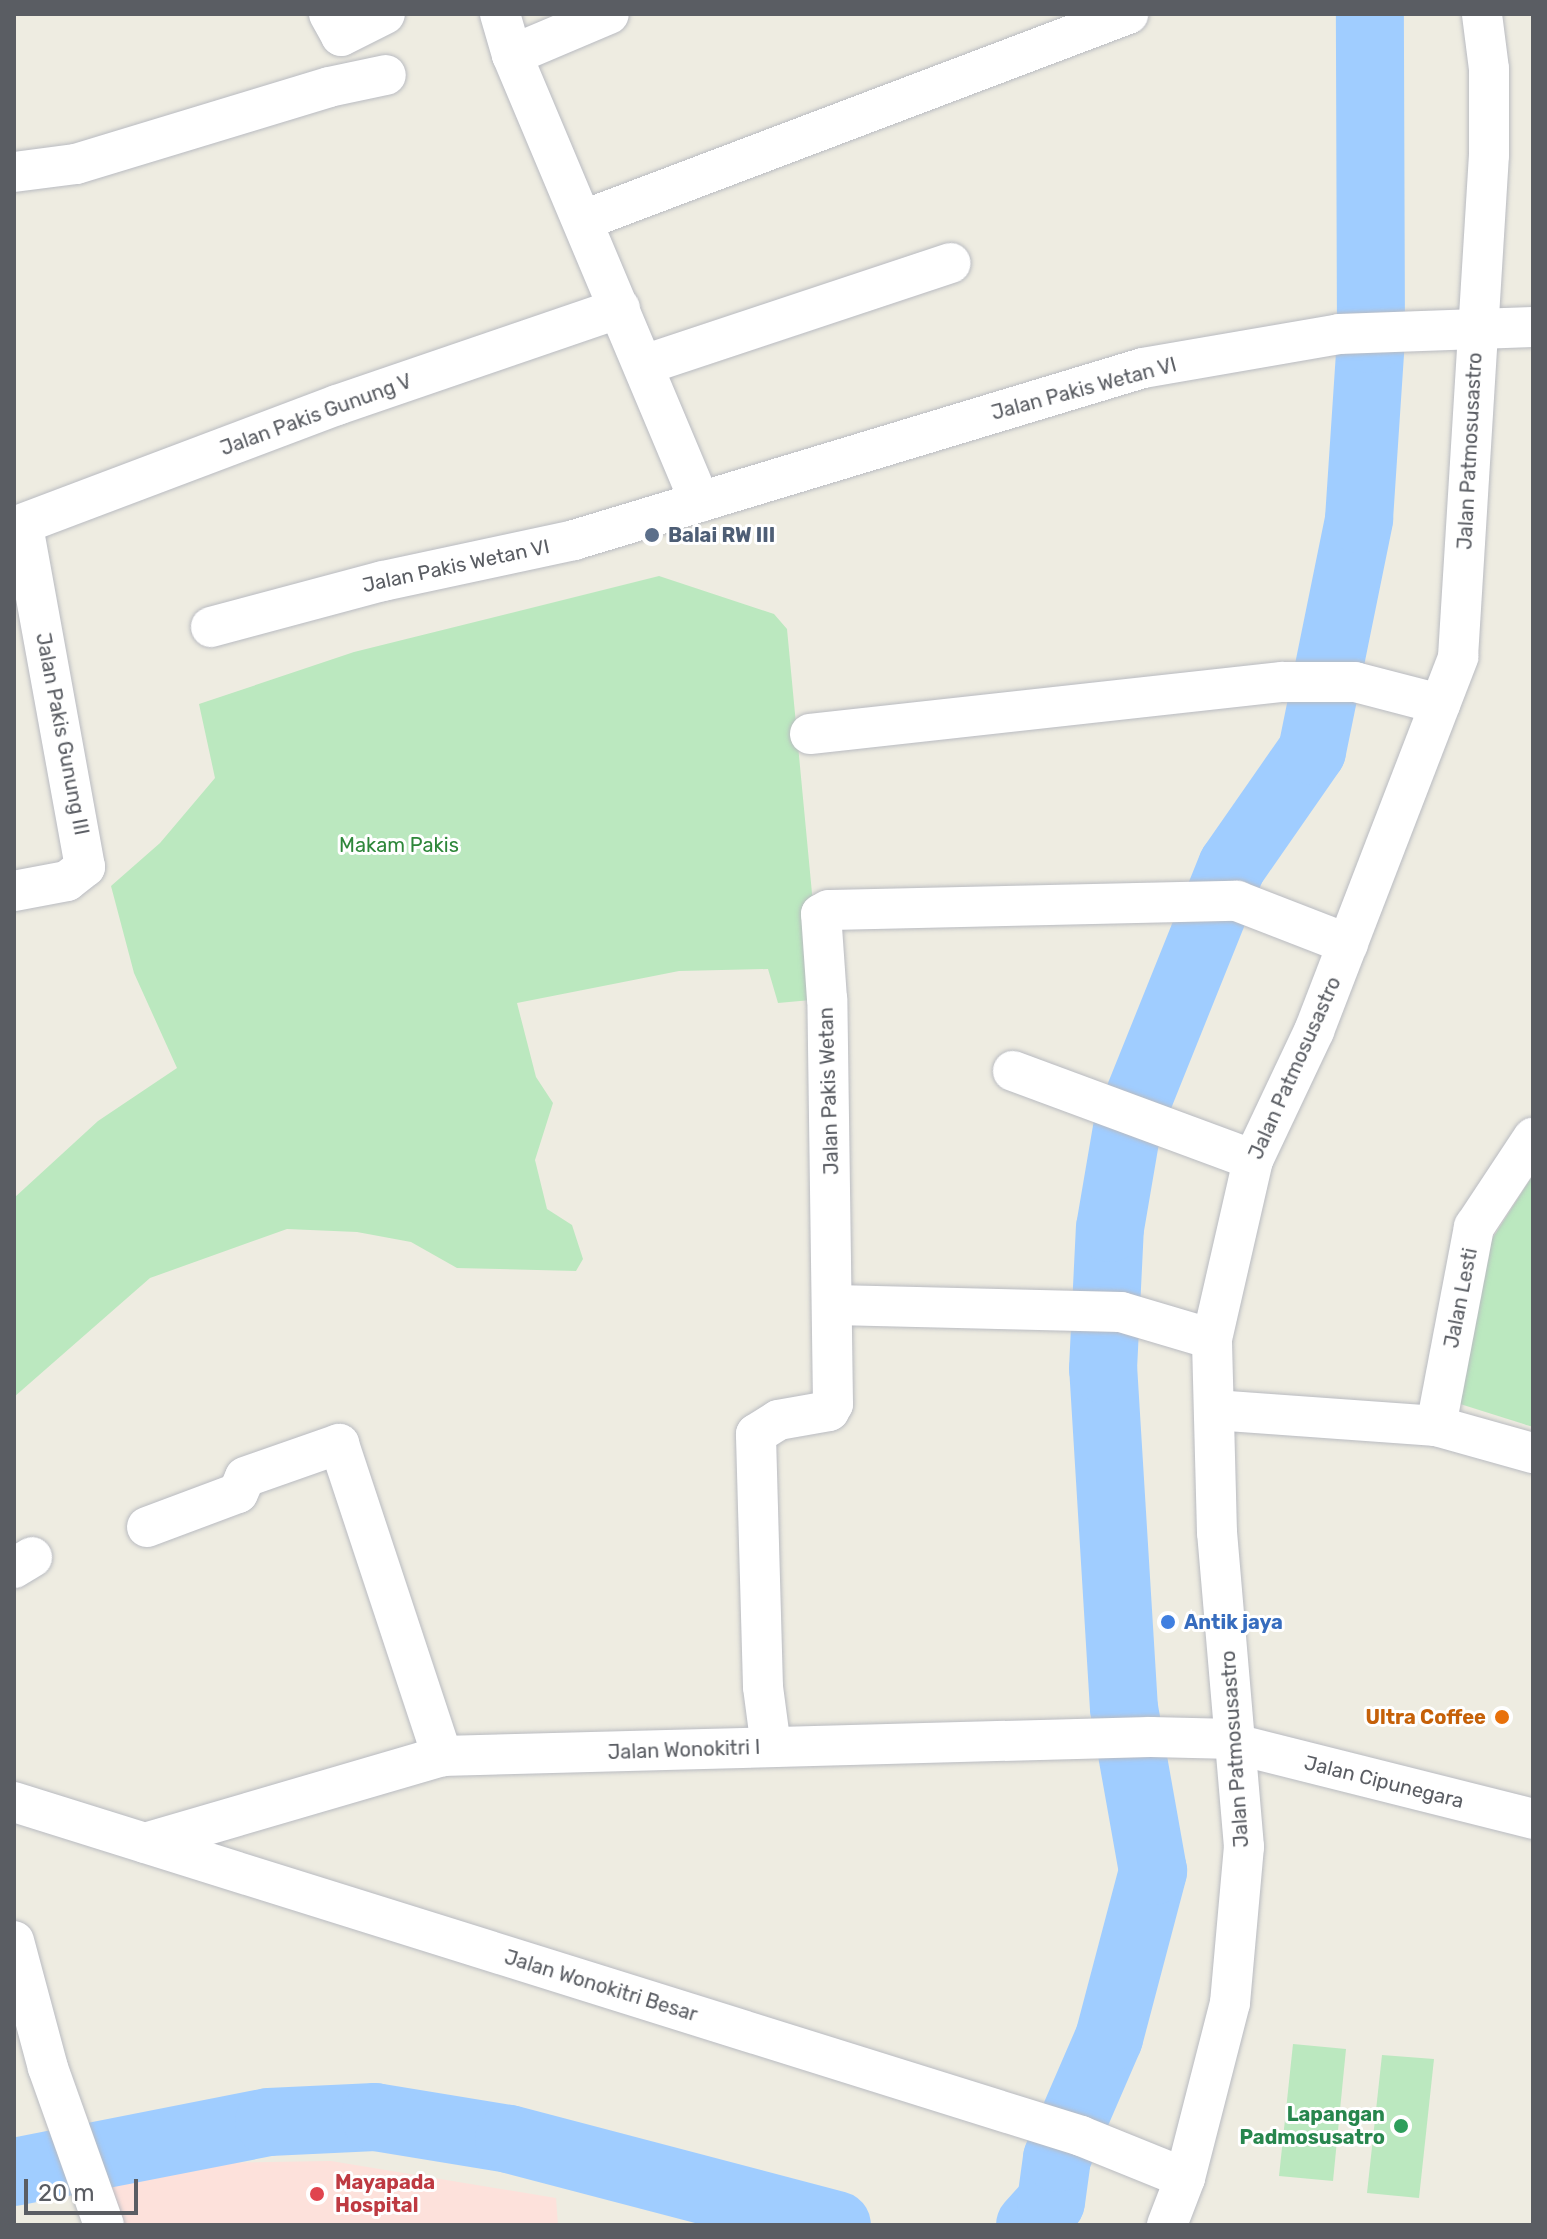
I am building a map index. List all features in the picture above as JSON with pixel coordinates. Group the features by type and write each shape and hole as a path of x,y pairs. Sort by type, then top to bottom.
{"street":[{"path":"14,172 76,164 371,78 335,25 385,14"},
{"path":"500,14 512,55 584,220 700,502"},
{"path":"512,55 609,14"},
{"path":"584,220 1128,14"},
{"name":"Jalan Patmosusastro","path":"1167,2225 1185,2178 1230,2003 1244,1847 1217,1533 1212,1339 1253,1160 1314,1031 1458,657 1489,127 1489,69 1482,14"},
{"path":"644,365 950,263"},
{"name":"Jalan Pakis Gunung V","path":"19,526 337,405 620,308"},
{"name":"Jalan Pakis Wetan VI","path":"211,627 383,581 574,540 1143,368 1339,334 1477,332 1533,327"},
{"name":"Jalan Pakis Gunung III","path":"14,891 67,881 85,867 29,649 19,526"},
{"path":"810,734 1282,682 1355,682 1440,704"},
{"name":"Jalan Pakis Wetan","path":"771,1747 763,1687 756,1434 778,1420 833,1408 835,1305 821,914 829,910 1237,901 1348,944"},
{"path":"1013,1071 1253,1160"},
{"name":"Jalan Lesti","path":"1436,1426 1474,1227 1533,1138"},
{"path":"835,1305 977,1312 1077,1308 1121,1312 1212,1339"},
{"path":"1214,1410 1436,1426 1533,1453"},
{"path":"147,1527 238,1493 245,1477 339,1444 442,1756"},
{"name":"Jalan Wonokitri I","path":"145,1843 442,1756 1150,1737 1235,1742"},
{"name":"Jalan Cipunegara","path":"1235,1742 1533,1819"},
{"name":"Jalan Wonokitri Besar","path":"14,1802 1081,2136 1185,2178"},
{"path":"14,1941 48,2068 104,2225"}],"shaded area":[{"name":"Mayapada Hospital","path":"331,2161 556,2198 558,2225 114,2225 100,2190 200,2163"}],"green space":[{"name":"Makam Pakis","path":"659,576 774,614 787,629 822,999 778,1003 768,969 679,971 517,1003 536,1077 553,1103 535,1160 547,1209 572,1225 583,1259 576,1271 457,1268 411,1242 357,1232 287,1229 150,1278 14,1397 14,1198 98,1121 177,1068 134,973 111,886 160,843 215,778 199,704 354,652"},
{"path":"1533,1175 1533,1427 1457,1403 1492,1239"},
{"name":"Lapangan Padmosusatro","path":"1293,2044 1346,2049 1333,2181 1279,2176"},
{"name":"Lapangan Padmosusatro","path":"1382,2055 1434,2059 1419,2198 1367,2193"}],"waterway":[{"path":"1133,1112 1232,866 1312,751 1359,519 1371,339 1370,14"},
{"path":"1030,2225 1051,2202 1057,2158 1109,2038 1153,1871 1124,1709 1103,1369 1110,1228 1128,1123"},
{"path":"14,2172 269,2122 375,2117 509,2139 837,2225"}],"place":[{"name":"Balai RW III","path":"652,535"},
{"name":"Antik jaya","path":"1168,1622"},
{"name":"Ultra Coffee","path":"1502,1717"},
{"name":"Lapangan Padmosusatro","path":"1401,2126"},
{"name":"Mayapada Hospital","path":"317,2194"}]}
